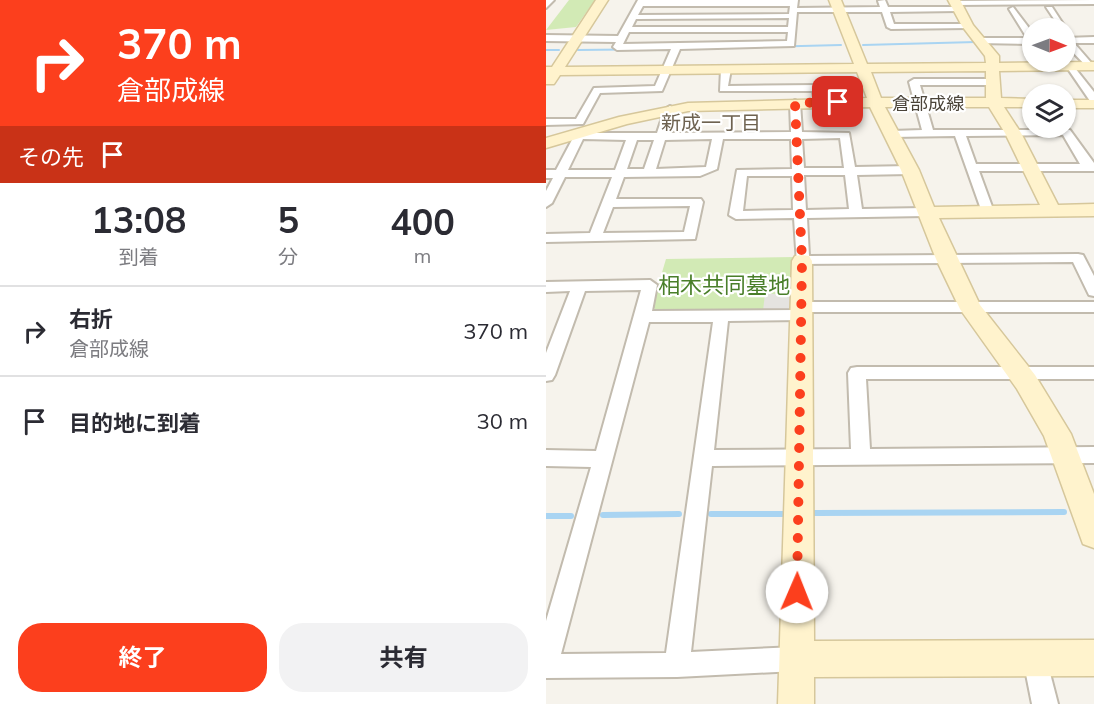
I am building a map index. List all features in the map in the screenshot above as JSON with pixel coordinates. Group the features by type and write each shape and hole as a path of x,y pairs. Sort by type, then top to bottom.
{"street":[{"path":"546,6 550,0"},
{"path":"546,85 551,71 577,39 602,0"},
{"path":"882,0 891,27 968,26"},
{"path":"632,17 837,5 885,9 991,1 1059,1 1091,6"},
{"path":"641,2 793,7 791,44 617,47 641,2"},
{"path":"837,5 876,103 910,170 946,259 970,307 1019,373 1057,434 1094,534"},
{"path":"956,5 1013,9 1091,6"},
{"name":"倉部成線","path":"546,143 670,109 819,102 994,103 992,56 968,26 956,5"},
{"path":"1013,9 1022,24"},
{"path":"1049,9 1056,18"},
{"path":"546,38 577,39 623,35 792,29"},
{"path":"981,41 1022,40"},
{"path":"1076,41 1094,40"},
{"path":"546,123 579,122 597,90 659,89 676,47"},
{"path":"1076,49 1092,66"},
{"path":"551,71 1022,66"},
{"path":"1076,66 1092,66"},
{"path":"726,69 723,89 818,88 819,102"},
{"path":"1075,72 1094,99"},
{"path":"928,133 914,82 992,82"},
{"path":"795,103 798,214 802,261 796,704"},
{"path":"994,103 1022,104"},
{"path":"994,103 1013,133 1052,211"},
{"path":"1076,104 1094,104"},
{"path":"649,172 663,136 670,109"},
{"path":"892,134 1066,132 1091,167"},
{"path":"960,133 988,212"},
{"path":"546,203 577,136 845,135 856,213"},
{"path":"546,174 700,172 711,169 718,136"},
{"path":"595,237 633,137"},
{"path":"972,168 1091,167"},
{"path":"910,170 741,173 736,215 1094,210"},
{"path":"546,238 690,236 697,202 608,203"},
{"path":"802,261 1078,258 1094,291"},
{"path":"546,287 650,285 546,665 676,665 796,659 1094,658"},
{"path":"546,375 579,286"},
{"path":"643,317 721,317 802,311 970,307 1094,307"},
{"path":"676,665 721,317"},
{"path":"861,456 857,373 1094,374"},
{"path":"702,458 1094,455"},
{"path":"546,458 603,459"},
{"path":"1035,659 1045,704"}],"green space":[{"path":"569,0 595,0 576,27 546,30"},
{"name":"相木共同墓地","path":"795,257 792,307 787,311 658,312 652,306 666,259"}],"shaded area":[{"path":"765,293 793,296 792,307 787,311 763,311"}],"waterway":[{"path":"863,45 976,42"},
{"path":"680,49 841,45"},
{"path":"578,50 669,49"},
{"path":"546,50 559,50"},
{"path":"815,513 1064,512"},
{"path":"603,515 679,514"},
{"path":"711,514 783,514"},
{"path":"546,516 571,516"}],"district":[{"name":"新成一丁目","path":"711,122"}],"route":[{"path":"797,592 802,261 798,214 795,103 838,102"}]}
